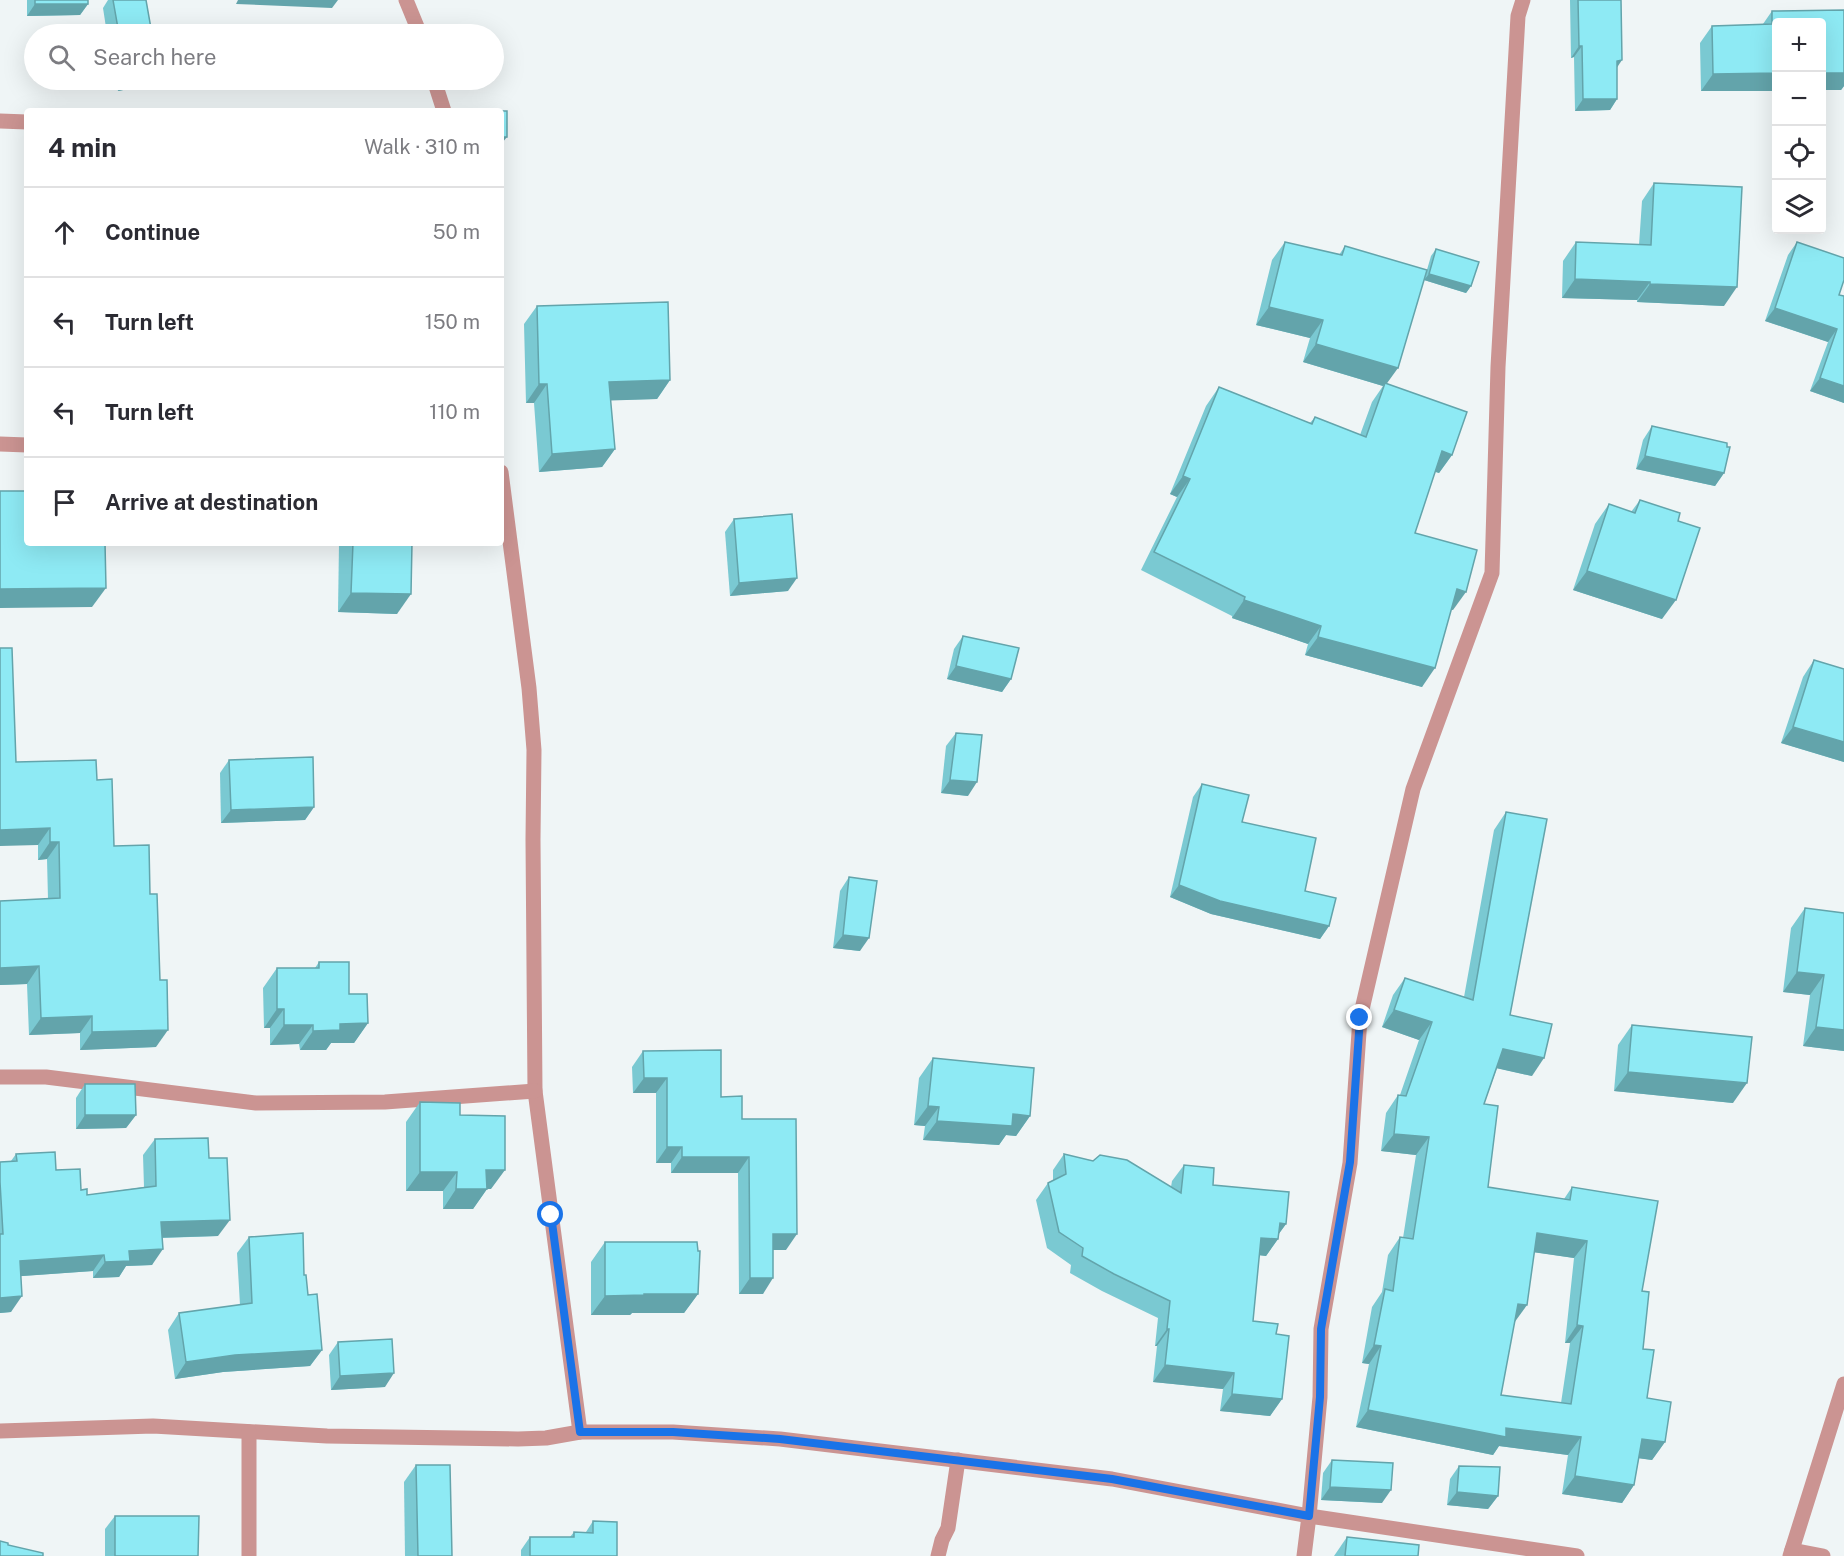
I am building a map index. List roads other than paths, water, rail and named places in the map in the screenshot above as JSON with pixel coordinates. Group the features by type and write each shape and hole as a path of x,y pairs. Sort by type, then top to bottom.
{"street":[{"path":"406,0 416,24"},
{"path":"1304,1556 1320,1397 1321,1329 1350,1162 1360,1018 1413,789 1492,573 1498,367 1518,16 1523,0"},
{"path":"437,90 443,108"},
{"path":"0,121 24,122"},
{"path":"0,444 24,445"},
{"path":"504,502 529,688 534,750 532,840 536,1090 580,1432"},
{"path":"0,1077 46,1077 256,1103 385,1102 536,1090"},
{"path":"1823,1556 1791,1553 1844,1384"},
{"path":"0,1431 153,1426 327,1436 518,1439 546,1438 580,1432 673,1432 780,1439 1112,1479 1309,1516 1577,1556"},
{"path":"249,1432 249,1556"},
{"path":"938,1556 948,1528 958,1460"}]}
